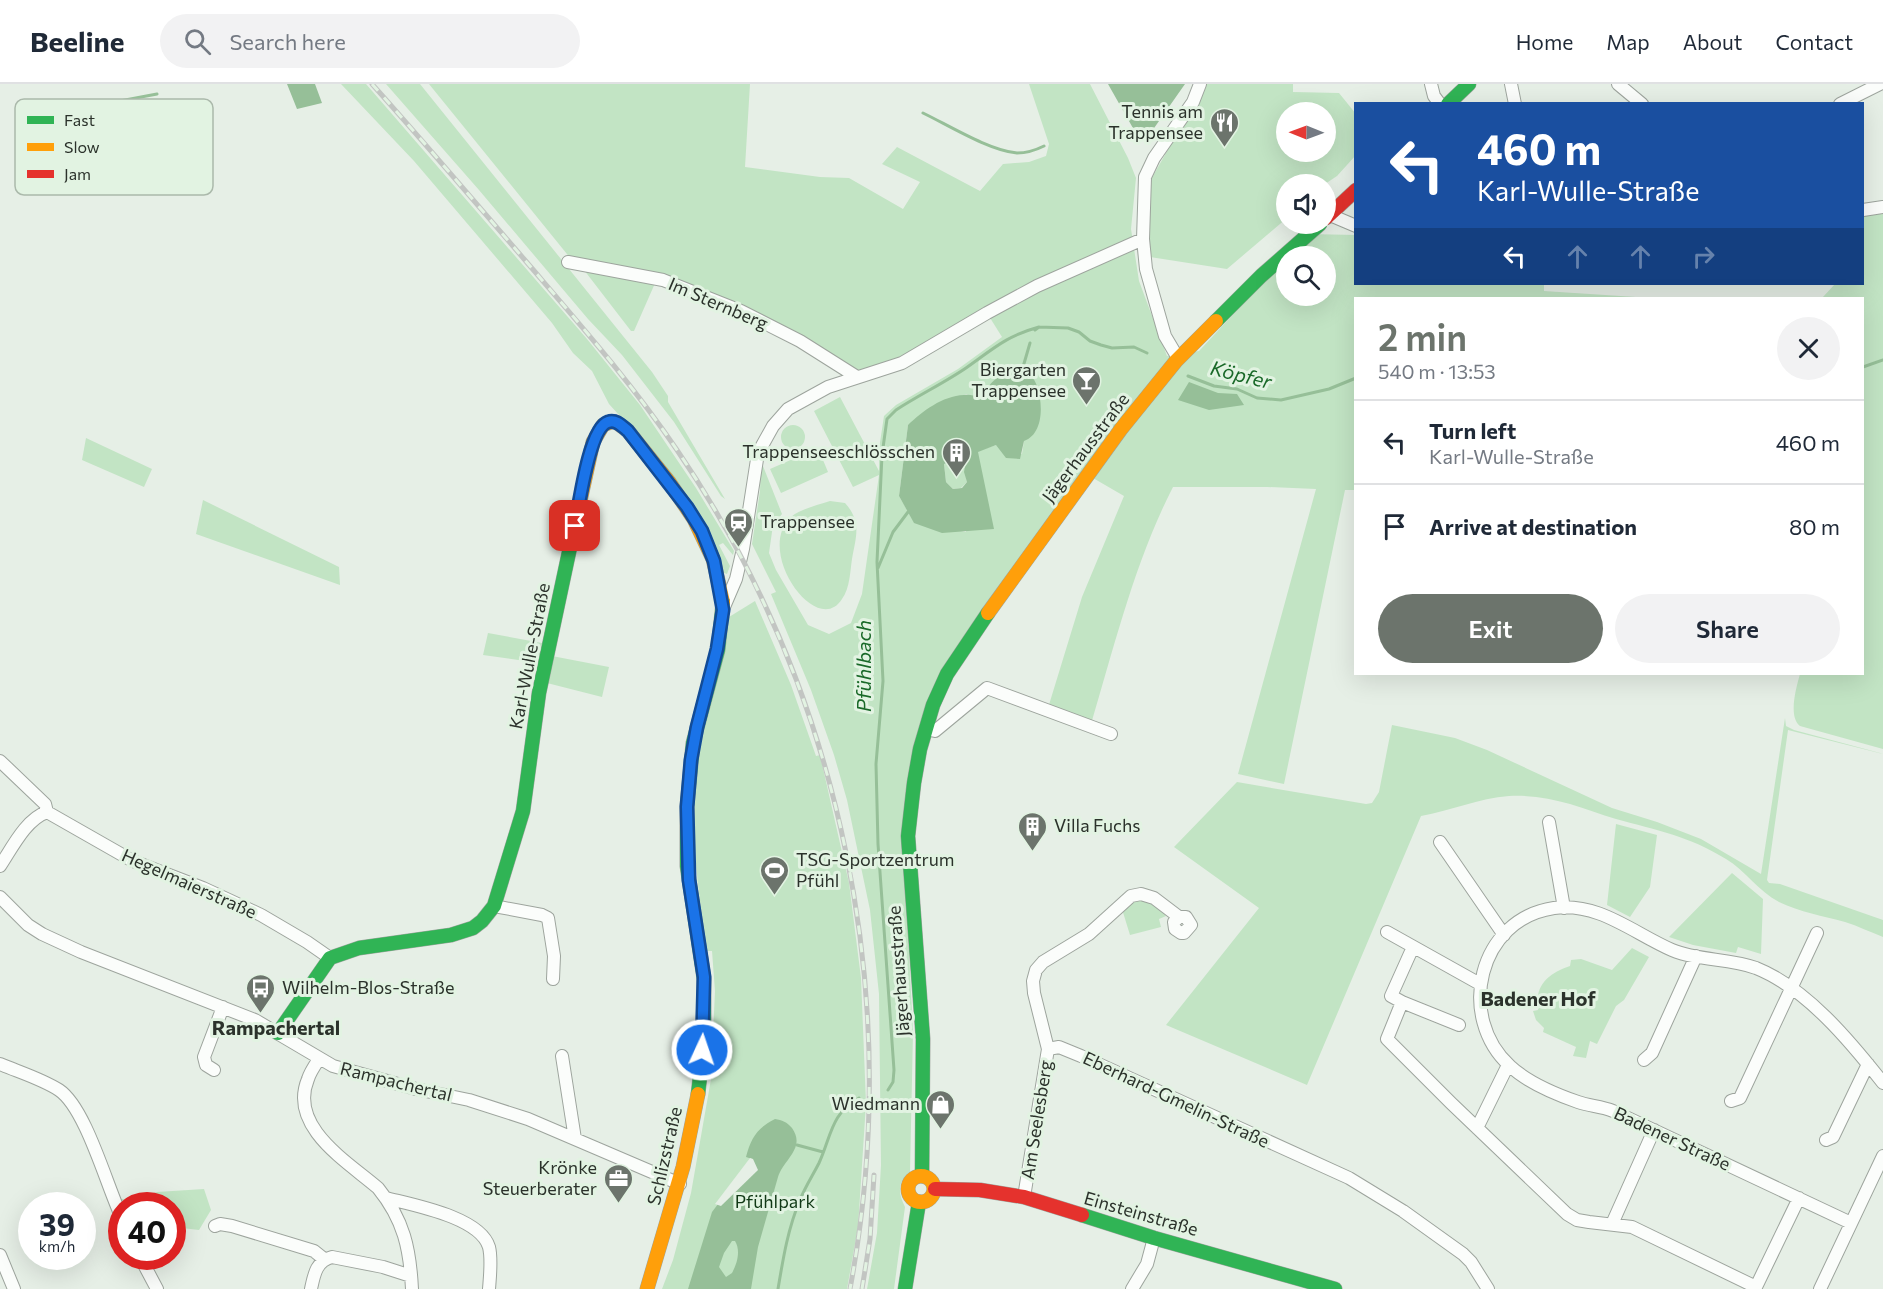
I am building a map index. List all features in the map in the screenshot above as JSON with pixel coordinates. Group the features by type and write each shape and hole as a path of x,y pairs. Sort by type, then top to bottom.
{"street":[{"path":"1178,358 1165,336 1149,285 1143,239 1145,177 1154,158 1193,102 1200,84"},
{"path":"1431,84 1434,96 1438,102"},
{"path":"1450,102 1469,84"},
{"path":"1511,84 1515,102"},
{"path":"1618,84 1640,102"},
{"path":"1844,102 1880,84"},
{"name":"Jägerhausstraße","path":"1336,209 1354,192"},
{"path":"1864,210 1883,207"},
{"path":"1336,221 1354,226"},
{"name":"Jägerhausstraße","path":"922,1176 923,1039 908,836 914,783 933,705 947,674 972,636 1121,429 1178,358 1261,276 1308,234"},
{"path":"723,610 739,567 752,498 756,462 765,438 781,416 818,391 902,363 1037,286 1143,239"},
{"name":"Im Sternberg","path":"568,262 663,280 741,311 800,341 857,377"},
{"name":"Schlizstraße","path":"613,421 628,431 687,507 702,531 714,561 723,610 717,649 691,760 687,851 689,880 704,977 704,1037 699,1081 680,1184 647,1289"},
{"name":"Karl-Wulle-Straße","path":"330,958 359,948 437,937 473,928 494,906 523,811 539,693 593,442 601,426 613,421"},
{"path":"926,729 935,731 987,688 1111,734"},
{"name":"Hegelmaierstraße","path":"0,760 45,804 46,812 133,861 203,888 252,911 307,942 330,958"},
{"path":"0,866 30,824 39,814 46,812"},
{"path":"1549,822 1564,908"},
{"path":"1440,842 1504,935"},
{"name":"Am Seelesberg","path":"1024,1197 1048,1048 1033,986 1039,966 1089,934 1131,896 1142,894 1154,898 1179,917"},
{"name":"Rampachertal","path":"0,897 28,925 42,934 81,952 223,1007 278,1032 333,1066 495,1108 528,1119 680,1184"},
{"path":"494,906 548,918 554,956 553,979"},
{"name":"Badener Straße","path":"1851,1223 1613,1110 1578,1103 1529,1080 1508,1065 1493,1047 1483,1024 1480,984 1487,959 1504,935 1514,926 1533,915 1564,908 1574,907 1597,912 1674,951 1734,962 1756,968 1778,979 1816,1009 1852,1045 1883,1083"},
{"path":"1388,932 1480,984"},
{"path":"1731,1101 1740,1098 1817,933"},
{"path":"1413,947 1391,996 1459,1025"},
{"path":"1644,1060 1652,1053 1696,956"},
{"path":"278,1032 330,958"},
{"path":"1402,1002 1387,1039 1567,1214 1577,1220 1632,1227 1755,1288 1799,1198"},
{"path":"214,1070 206,1065 204,1057 223,1007"},
{"name":"Eberhard-Gmelin-Straße","path":"1048,1048 1059,1047 1081,1056 1349,1178 1441,1237 1471,1262 1488,1289"},
{"path":"562,1056 576,1139"},
{"path":"319,1059 305,1089 305,1110 309,1122 322,1140 378,1188 386,1198 405,1232 412,1283"},
{"path":"0,1064 61,1091 70,1100 85,1126 112,1192"},
{"path":"1826,1140 1833,1137 1868,1064"},
{"path":"1477,1128 1508,1065"},
{"path":"1612,1224 1653,1130"},
{"path":"1820,1289 1883,1156"},
{"path":"922,1176 932,1181 935,1189 931,1199 919,1202 911,1198 908,1190 912,1180 922,1176"},
{"name":"Einsteinstraße","path":"935,1189 980,1190 1024,1197 1154,1238 1335,1289"},
{"path":"386,1198 432,1210 455,1219 481,1234 489,1247 489,1289"},
{"path":"905,1289 919,1202"},
{"path":"215,1227 220,1224 232,1226 314,1251 324,1259"},
{"path":"1132,1289 1147,1264 1154,1238"},
{"path":"0,1255 14,1289"},
{"path":"311,1289 318,1265 324,1259 339,1257 383,1267 412,1283"},
{"path":"147,1270 157,1289"}],"green space":[{"path":"341,84 366,84 587,339 640,405 696,488 734,551 733,555 723,543 719,545 730,566 727,574 724,573 628,425 609,404 592,371 573,353 552,323 414,161"},
{"path":"386,84 420,84 652,372 668,396 668,402 725,499 674,422 622,355 588,319"},
{"path":"429,84 750,84 745,167 820,177 849,178 903,209 920,182 882,164 897,147 980,191 1003,164 1029,162 1046,156 1049,144 1029,84 1090,84 1136,178 1131,229 1139,281 1167,356 1199,351 1276,269 1276,306 1336,306 1336,246 1297,246 1308,234 1354,235 1354,285 1544,285 1544,291 1636,297 1354,297 1354,490 1345,490 1284,784 1238,774 1316,489 1173,487 1137,573 1091,724 1048,708 1082,597 1124,496 1093,478 954,656 903,831 913,1032 910,1172 900,1188 905,1207 894,1289 867,1289 877,1233 881,1165 879,994 870,910 847,800 834,755 811,690 771,594 776,592 752,544 760,491 761,461 782,514 773,525 769,553 776,570 808,625 829,634 851,623 862,594 879,475 853,487 814,411 840,397 879,471 879,449 884,416 896,405 958,369 1002,337 987,313 915,357 847,377 785,335 656,281 634,331 631,331 584,270 571,259","holes":["966,394 974,398 983,397 1024,441 1022,454 996,445 978,451 966,532 914,522 899,496 908,425"]},
{"path":"1205,84 1293,84 1293,92 1339,93 1354,112 1354,157 1336,177 1336,174 1276,174 1276,227 1227,269 1150,257 1147,242 1149,183"},
{"path":"1883,201 1883,749 1800,726 1794,716 1795,694 1800,675 1864,675 1864,297 1823,297 1834,285 1864,285 1864,204"},
{"path":"793,425 798,426 804,432 804,442 798,448 793,449 788,448 782,442 781,437 782,432 788,426"},
{"path":"86,438 152,469 144,487 82,460"},
{"path":"818,448 828,472 781,493 770,469"},
{"path":"960,459 965,466 967,482 961,488 953,489 946,482 944,464"},
{"path":"203,500 339,567 340,585 196,534"},
{"path":"830,501 845,503 856,523 856,536 845,595 831,608 818,608 805,600 793,586 784,568 780,550 782,532 795,514"},
{"name":"Pfühlpark","path":"755,601 791,685 816,756 820,755 849,883 861,978 866,1103 858,1227 847,1289 662,1289 673,1260 691,1193 711,1079 715,991 712,951 707,951 696,869 694,808 697,766 729,617"},
{"path":"488,633 542,643 539,663 483,655"},
{"path":"552,656 609,667 602,697 547,683"},
{"path":"1785,718 1786,726 1794,730 1883,754 1788,730 1767,880 1769,883 1780,884 1883,920 1883,937 1779,902 1726,859 1685,839 1551,799 1524,796 1498,797 1421,816 1307,1085 1166,1025 1259,908 1174,847 1237,782 1366,804 1372,803 1379,792 1392,725 1455,738 1487,750 1612,808 1701,839 1761,874"},
{"path":"1616,824 1657,835 1650,887 1630,917 1607,905"},
{"path":"1732,873 1763,899 1761,954 1738,947 1736,953 1693,945 1669,937"},
{"path":"1135,900 1149,902 1163,912 1166,916 1159,919 1161,927 1130,935 1122,909"},
{"path":"1632,948 1649,957 1624,1000 1616,1006 1597,1044 1590,1041 1586,1058 1573,1056 1576,1047 1543,1032 1544,1028 1536,1020 1533,1011 1538,1010 1537,1001 1541,987 1550,976 1570,966 1571,960 1581,959 1612,970"},
{"path":"204,1189 211,1210 199,1230 186,1228 186,1192 157,1192"}],"shaded area":[{"path":"287,84 315,84 322,103 297,109"},
{"path":"1108,84 1185,84 1145,141 1138,137"},
{"name":"Trappensee","path":"1023,367 1036,383 1041,409 1040,417 1035,432 1024,441 1020,459 1006,458 996,445 978,452 994,529 942,533 914,523 899,496 908,425 927,410 948,398 966,395 983,397 994,381","holes":["960,459 965,466 967,482 962,488 953,489 946,482 944,464"]},
{"path":"1189,382 1218,393 1237,394 1244,405 1209,410 1178,400"},
{"path":"775,1119 786,1123 792,1128 797,1142 778,1177 758,1247 751,1289 688,1289 712,1212 752,1159 746,1157 750,1144 759,1130","holes":["732,1241 735,1241 738,1249 737,1262 732,1273 726,1277 719,1267 724,1253"]}],"pier":[{"path":"750,1158 753,1159 758,1170 721,1206 715,1204"}],"waterway":[{"path":"130,99 157,94"},
{"path":"923,113 994,148 1017,153 1044,146"},
{"name":"Köpfer","path":"1035,330 1039,327 1068,328 1101,345 1112,348 1134,347 1147,353"},
{"name":"Pfühlbach","path":"888,1090 893,1082 894,1070 878,844 876,764 883,681 877,562 882,455 887,419 896,410 958,373 1000,344 1039,327"},
{"name":"Köpfer","path":"1023,367 1030,343"},
{"name":"Köpfer","path":"1864,367 1883,360"},
{"name":"Köpfer","path":"1188,376 1214,386 1237,389 1257,398 1281,400 1329,389 1354,379"},
{"path":"878,568 893,532 908,512"},
{"name":"Pfühlbach","path":"778,1289 789,1233 802,1195 819,1163 837,1118 859,1098"},
{"path":"797,1145 823,1152"}],"railway":[{"path":"372,84 584,329 659,425 677,450 734,544 782,643 819,746 846,853 863,961 869,1070 865,1180 850,1289"},
{"path":"862,1289 870,1239 874,1175"}],"traffic: fast":[{"path":"1450,102 1469,84"},
{"path":"1216,321 1261,276 1309,234"},
{"path":"278,1033 330,958 359,948 451,935 473,928 494,906 523,811 539,693 575,524"},
{"path":"698,1094 704,1042 704,979 687,866 687,806 693,743 718,650 723,602"},
{"path":"922,1176 923,1039 908,836 914,783 920,749 933,705 947,674 988,613"},
{"path":"905,1289 919,1202"},
{"path":"1082,1215 1154,1238 1335,1289"}],"traffic: slow":[{"path":"988,613 1121,429 1176,361 1216,321"},
{"path":"575,524 593,442 603,425 616,422 628,431 669,482 694,519 713,559 723,602"},
{"path":"647,1289 683,1167 698,1094"},
{"path":"921,1176 930,1180 934,1189 930,1198 921,1202 912,1198 908,1189 912,1180 921,1176"}],"traffic: jam":[{"path":"1336,209 1354,192"},
{"path":"935,1189 980,1190 1024,1197 1082,1215"}],"place":[{"name":"Tennis am Trappensee","path":"1224,148"},
{"name":"Biergarten Trappensee","path":"1087,406"},
{"name":"Trappenseeschlösschen","path":"956,478"},
{"name":"Trappensee","path":"739,548"},
{"name":"Villa Fuchs","path":"1033,852"},
{"name":"TSG-Sportzentrum Pfühl","path":"775,896"},
{"name":"Wilhelm-Blos-Straße","path":"261,1014"},
{"name":"Wiedmann","path":"941,1130"},
{"name":"Krönke Steuerberater","path":"618,1204"}],"district":[{"name":"Badener Hof","path":"1538,999"},
{"name":"Rampachertal","path":"276,1028"}],"route":[{"path":"575,526 593,442 601,426 613,421 628,431 687,507 702,531 719,579 723,610 717,649 697,727 691,760 687,807 689,880 704,977 702,1050"}]}
